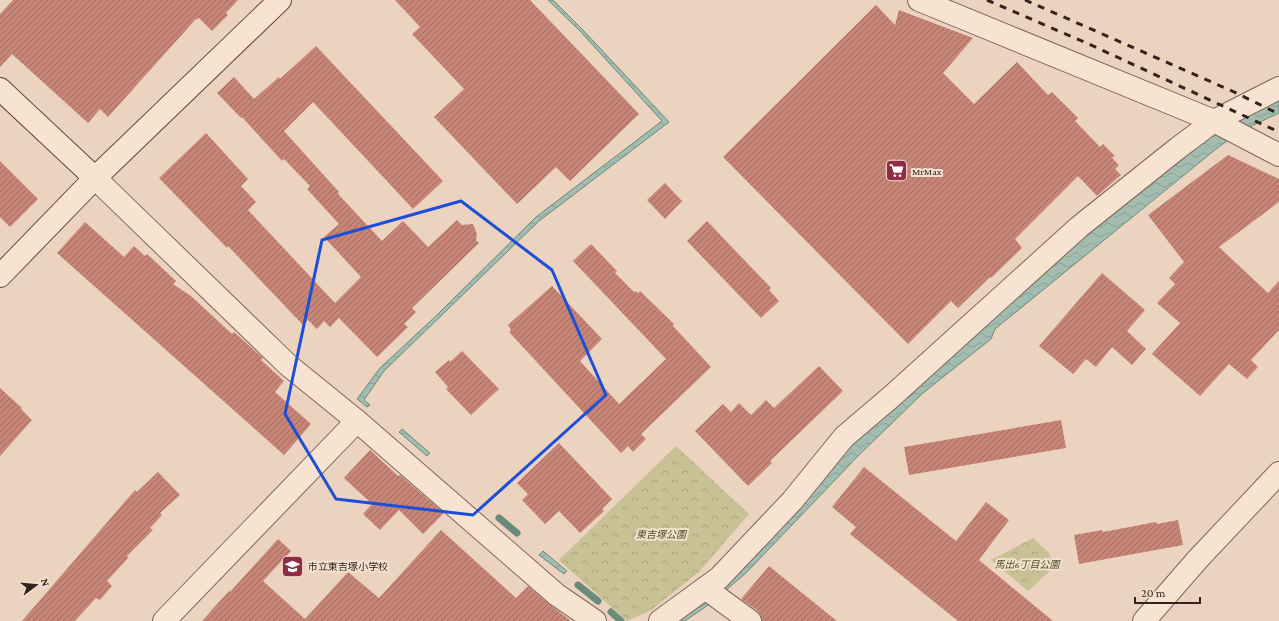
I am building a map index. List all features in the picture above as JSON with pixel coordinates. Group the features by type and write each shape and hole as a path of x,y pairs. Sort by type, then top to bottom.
{"street":[{"path":"0,276 95,178 280,0"},
{"path":"919,0 1214,121 1279,155"},
{"path":"660,621 708,590 792,501 844,437 892,397 1079,227 1214,121 1279,88"},
{"path":"0,89 95,178 288,365 358,421 557,595 595,621"},
{"path":"164,621 358,421"},
{"path":"1144,621 1198,559 1279,473"},
{"path":"708,590 741,615"}],"highlighted area":[{"path":"461,201 552,270 606,395 473,515 336,499 285,414 322,240"}],"green space":[{"name":"東吉塚公園","path":"676,446 749,514 699,572 650,611 627,621 559,560"},
{"name":"馬出6丁目公園","path":"1033,538 1050,554 1051,570 1028,591 991,560"}],"water":[{"path":"548,0 553,0 582,29 669,122 539,221 384,371 364,400 370,405 367,407 357,399 380,368 438,314 536,217 662,121 580,31"},
{"path":"1279,91 1279,113 1241,131 1216,149 995,329 991,339 923,393 858,456 746,573 711,603 685,621 665,621 846,442 987,319 1200,140"},
{"path":"402,429 430,453 427,456 399,432"},
{"path":"543,551 567,571 564,574 539,555"}],"building":[{"path":"13,0 238,0 226,13 228,15 212,31 199,18 195,20 108,117 100,109 88,123 12,54 0,67 0,14"},
{"path":"395,0 530,0 639,114 570,181 556,167 517,204 434,117 464,89 412,34 420,27"},
{"path":"876,5 895,25 899,10 973,38 943,73 974,104 1017,62 1048,95 1052,92 1078,118 1075,121 1100,147 1103,144 1115,156 1112,158 1119,165 1115,169 1121,175 1097,196 1078,176 1015,239 1022,248 958,308 951,301 908,344 723,157"},
{"path":"316,46 443,181 413,209 313,102 284,131 339,192 338,194 382,241 403,221 428,247 457,220 462,225 473,224 477,234 476,240 479,243 412,308 416,312 404,324 408,327 377,357 339,318 330,327 324,321 317,329 308,320 303,325 228,246 227,248 159,178 206,133 248,179 241,186 256,202 248,210 335,303 361,277 324,237 339,224 307,189 310,186 284,159 282,161 242,117 241,118 217,93 234,77 254,99 279,77 280,79"},
{"path":"1228,155 1279,179 1279,202 1219,247 1268,293 1279,281 1279,330 1251,360 1258,367 1247,379 1229,364 1200,396 1152,354 1180,323 1157,303 1175,284 1169,278 1184,262 1148,215"},
{"path":"0,161 38,199 10,227 0,217"},
{"path":"665,183 682,201 665,219 647,200"},
{"path":"707,221 771,288 769,290 779,301 761,318 687,241"},
{"path":"85,222 124,257 134,246 145,256 147,254 176,281 173,284 191,296 232,334 234,332 263,358 261,360 284,381 275,392 311,424 284,455 57,253"},
{"path":"591,244 617,271 615,273 634,292 635,291 638,293 640,291 674,324 673,326 711,367 641,434 646,439 633,452 628,446 621,453 509,332 511,330 508,325 552,286 602,339 580,361 619,404 666,359 573,261"},
{"path":"1102,273 1145,310 1127,331 1146,349 1132,365 1112,347 1096,367 1086,359 1073,374 1039,346"},
{"path":"462,351 499,389 471,415 446,389 448,387 435,372 449,360 450,362"},
{"path":"819,366 843,391 770,461 772,463 748,486 695,431 723,404 731,412 739,403 751,415 766,400 774,408"},
{"path":"0,388 22,408 21,409 32,420 0,456"},
{"path":"1061,420 1066,448 909,475 904,447"},
{"path":"559,443 612,499 602,509 604,511 580,533 559,511 545,524 522,500 528,494 517,483"},
{"path":"370,450 398,476 400,475 444,513 423,534 399,510 380,530 363,514 372,504 344,478"},
{"path":"864,467 956,541 986,502 1009,520 979,560 1053,621 958,621 850,534 856,527 832,507"},
{"path":"158,472 180,495 160,513 162,515 150,528 153,530 127,556 128,558 107,581 112,586 100,600 96,598 75,621 22,621 135,490 137,492"},
{"path":"1178,520 1183,545 1079,564 1074,535"},
{"path":"441,530 516,598 528,586 571,621 202,621 278,539 291,551 263,581 305,619 348,572 379,598"},
{"path":"769,566 837,621 762,621 758,611 741,599"}],"waterway":[{"path":"499,518 517,533"},
{"path":"578,585 598,601"},
{"path":"611,612 621,621"}],"railway":[{"path":"987,0 1091,45 1279,132"},
{"path":"1025,0 1232,91 1279,114"}],"place":[{"name":"MrMax","path":"896,171"},
{"name":"市立東吉塚小学校","path":"292,566"}]}
